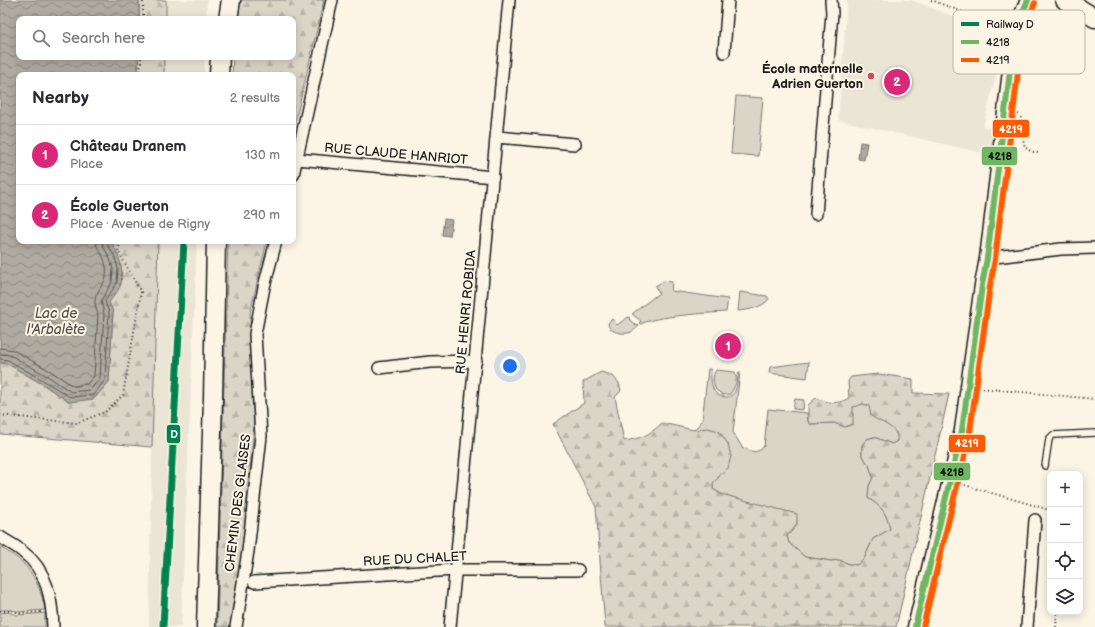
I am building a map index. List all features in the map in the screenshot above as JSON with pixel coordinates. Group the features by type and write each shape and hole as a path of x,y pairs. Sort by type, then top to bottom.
{"main road":[{"path":"222,16 223,0"},
{"path":"228,16 231,0"},
{"path":"1065,0 1082,10"},
{"path":"1085,12 1095,18"},
{"path":"206,627 216,244"}],"street":[{"path":"296,163 332,0"},
{"name":"RUE HENRI ROBIDA","path":"450,627 509,0"},
{"path":"724,52 728,0"},
{"path":"816,214 832,13 831,0"},
{"path":"1024,10 1028,0"},
{"path":"915,627 962,430 987,258 1010,74"},
{"path":"497,137 575,144"},
{"name":"RUE CLAUDE HANRIOT","path":"297,159 493,177"},
{"name":"CHEMIN DES GLAISES","path":"236,627 248,551 261,436 255,334 264,287 275,244"},
{"path":"987,258 1095,248"},
{"path":"379,368 430,362 476,361"},
{"path":"1027,627 1035,520"},
{"path":"0,537 24,552 34,562 42,574 48,587 53,627"},
{"name":"RUE DU CHALET","path":"254,582 455,570 578,570"}],"lane":[{"path":"1045,466 1049,439 1054,435 1095,433"}],"path":[{"path":"143,0 143,16"},
{"path":"931,0 957,10"},
{"path":"140,72 141,60"},
{"path":"1005,110 1017,113 1022,119 1026,148 1034,153 1040,153"},
{"path":"0,415 77,423 105,412 123,394 141,292 118,251 120,244"},
{"path":"968,387 1095,399"},
{"path":"950,480 1047,509"},
{"path":"0,612 12,611 20,613 52,610"},
{"path":"1056,627 1057,615"}],"shaded area":[{"path":"166,0 207,0 206,16 166,16"},
{"path":"847,0 911,0 953,16 953,74 996,74 983,127 994,130 992,155 838,120"},
{"path":"164,60 205,60 204,72 164,72"},
{"path":"158,244 197,244 181,627 149,627"}],"green space":[{"path":"139,0 166,0 166,16 139,16"},
{"path":"239,0 324,0 296,118 296,72 232,72 233,60 296,60 296,16 236,16"},
{"path":"138,60 164,60 164,72 138,72"},
{"path":"736,96 763,98 758,156 731,154"},
{"path":"112,244 158,244 152,447 0,434 0,363 6,363 44,385 69,402 109,382 113,312 109,302 121,284 114,246"},
{"path":"228,244 266,244 250,313 254,429 240,572 231,627 217,627"},
{"path":"664,281 672,282 671,291 728,299 726,312 669,317 648,321 641,324 639,323 641,321 632,314 659,293 655,286"},
{"path":"740,292 767,296 769,299 763,305 738,311"},
{"path":"628,317 636,326 639,326 631,332 619,333 610,328 608,323 612,319 617,325"},
{"path":"809,362 807,378 769,373 770,367"},
{"path":"708,369 711,369 711,382 714,391 716,394 725,397 732,395 734,392 740,372 733,432 743,449 746,448 755,452 764,446 768,409 807,413 810,424 834,423 845,427 852,414 853,407 863,403 869,406 895,429 898,436 897,441 892,444 874,437 867,439 862,445 862,456 869,465 873,477 869,486 868,498 883,511 890,529 873,539 864,559 857,565 839,560 831,561 805,557 789,543 787,536 797,525 721,494 713,489 713,483 728,468 694,430 702,421"},
{"path":"716,370 735,372 736,383 730,394 723,395 716,390 713,380"},
{"path":"601,372 612,375 619,383 621,391 615,397 624,441 644,436 653,431 662,423 694,430 708,428 719,431 728,444 731,456 728,468 713,483 713,489 721,494 797,514 797,525 787,536 789,543 805,557 831,561 839,560 857,565 864,559 873,539 890,529 883,511 868,498 869,486 873,477 869,465 862,456 862,445 867,439 874,437 892,444 897,441 897,436 892,429 871,416 869,406 863,404 853,407 853,424 845,427 834,423 810,424 808,421 808,405 816,398 832,402 840,402 845,400 849,398 848,381 851,377 878,374 913,379 913,393 949,394 896,627 605,627 596,507 553,424 584,403 583,382"},
{"path":"795,399 804,400 803,410 793,409"},
{"path":"0,547 24,564 32,574 42,597 45,610 19,612 12,610 0,610"},
{"path":"9,612 16,615 45,613 45,627 0,627 0,613"}],"water":[{"name":"Lac de l'Arbalète","path":"0,0 139,0 139,16 16,16 16,60 138,60 138,72 16,72 16,244 112,244 120,260 122,278 118,290 109,302 113,312 109,382 94,399 69,402 44,385 6,363 0,363"},
{"path":"860,142 867,143 864,160 858,159"},
{"path":"444,219 452,220 450,236 442,235"}],"rail line":[{"name":"D","path":"163,627 184,244"}],"transit line":[{"name":"4218","path":"1024,10 1028,0"},
{"name":"4219","path":"1032,10 1035,3"},
{"name":"4218","path":"915,627 962,430 987,258 1010,74"},
{"name":"4219","path":"923,627 970,432 995,259 1018,74"}],"place":[{"name":"École maternelle Adrien Guerton","path":"871,76"},
{"name":"École Guerton","path":"897,82"},
{"name":"Château Dranem","path":"728,346"}]}
